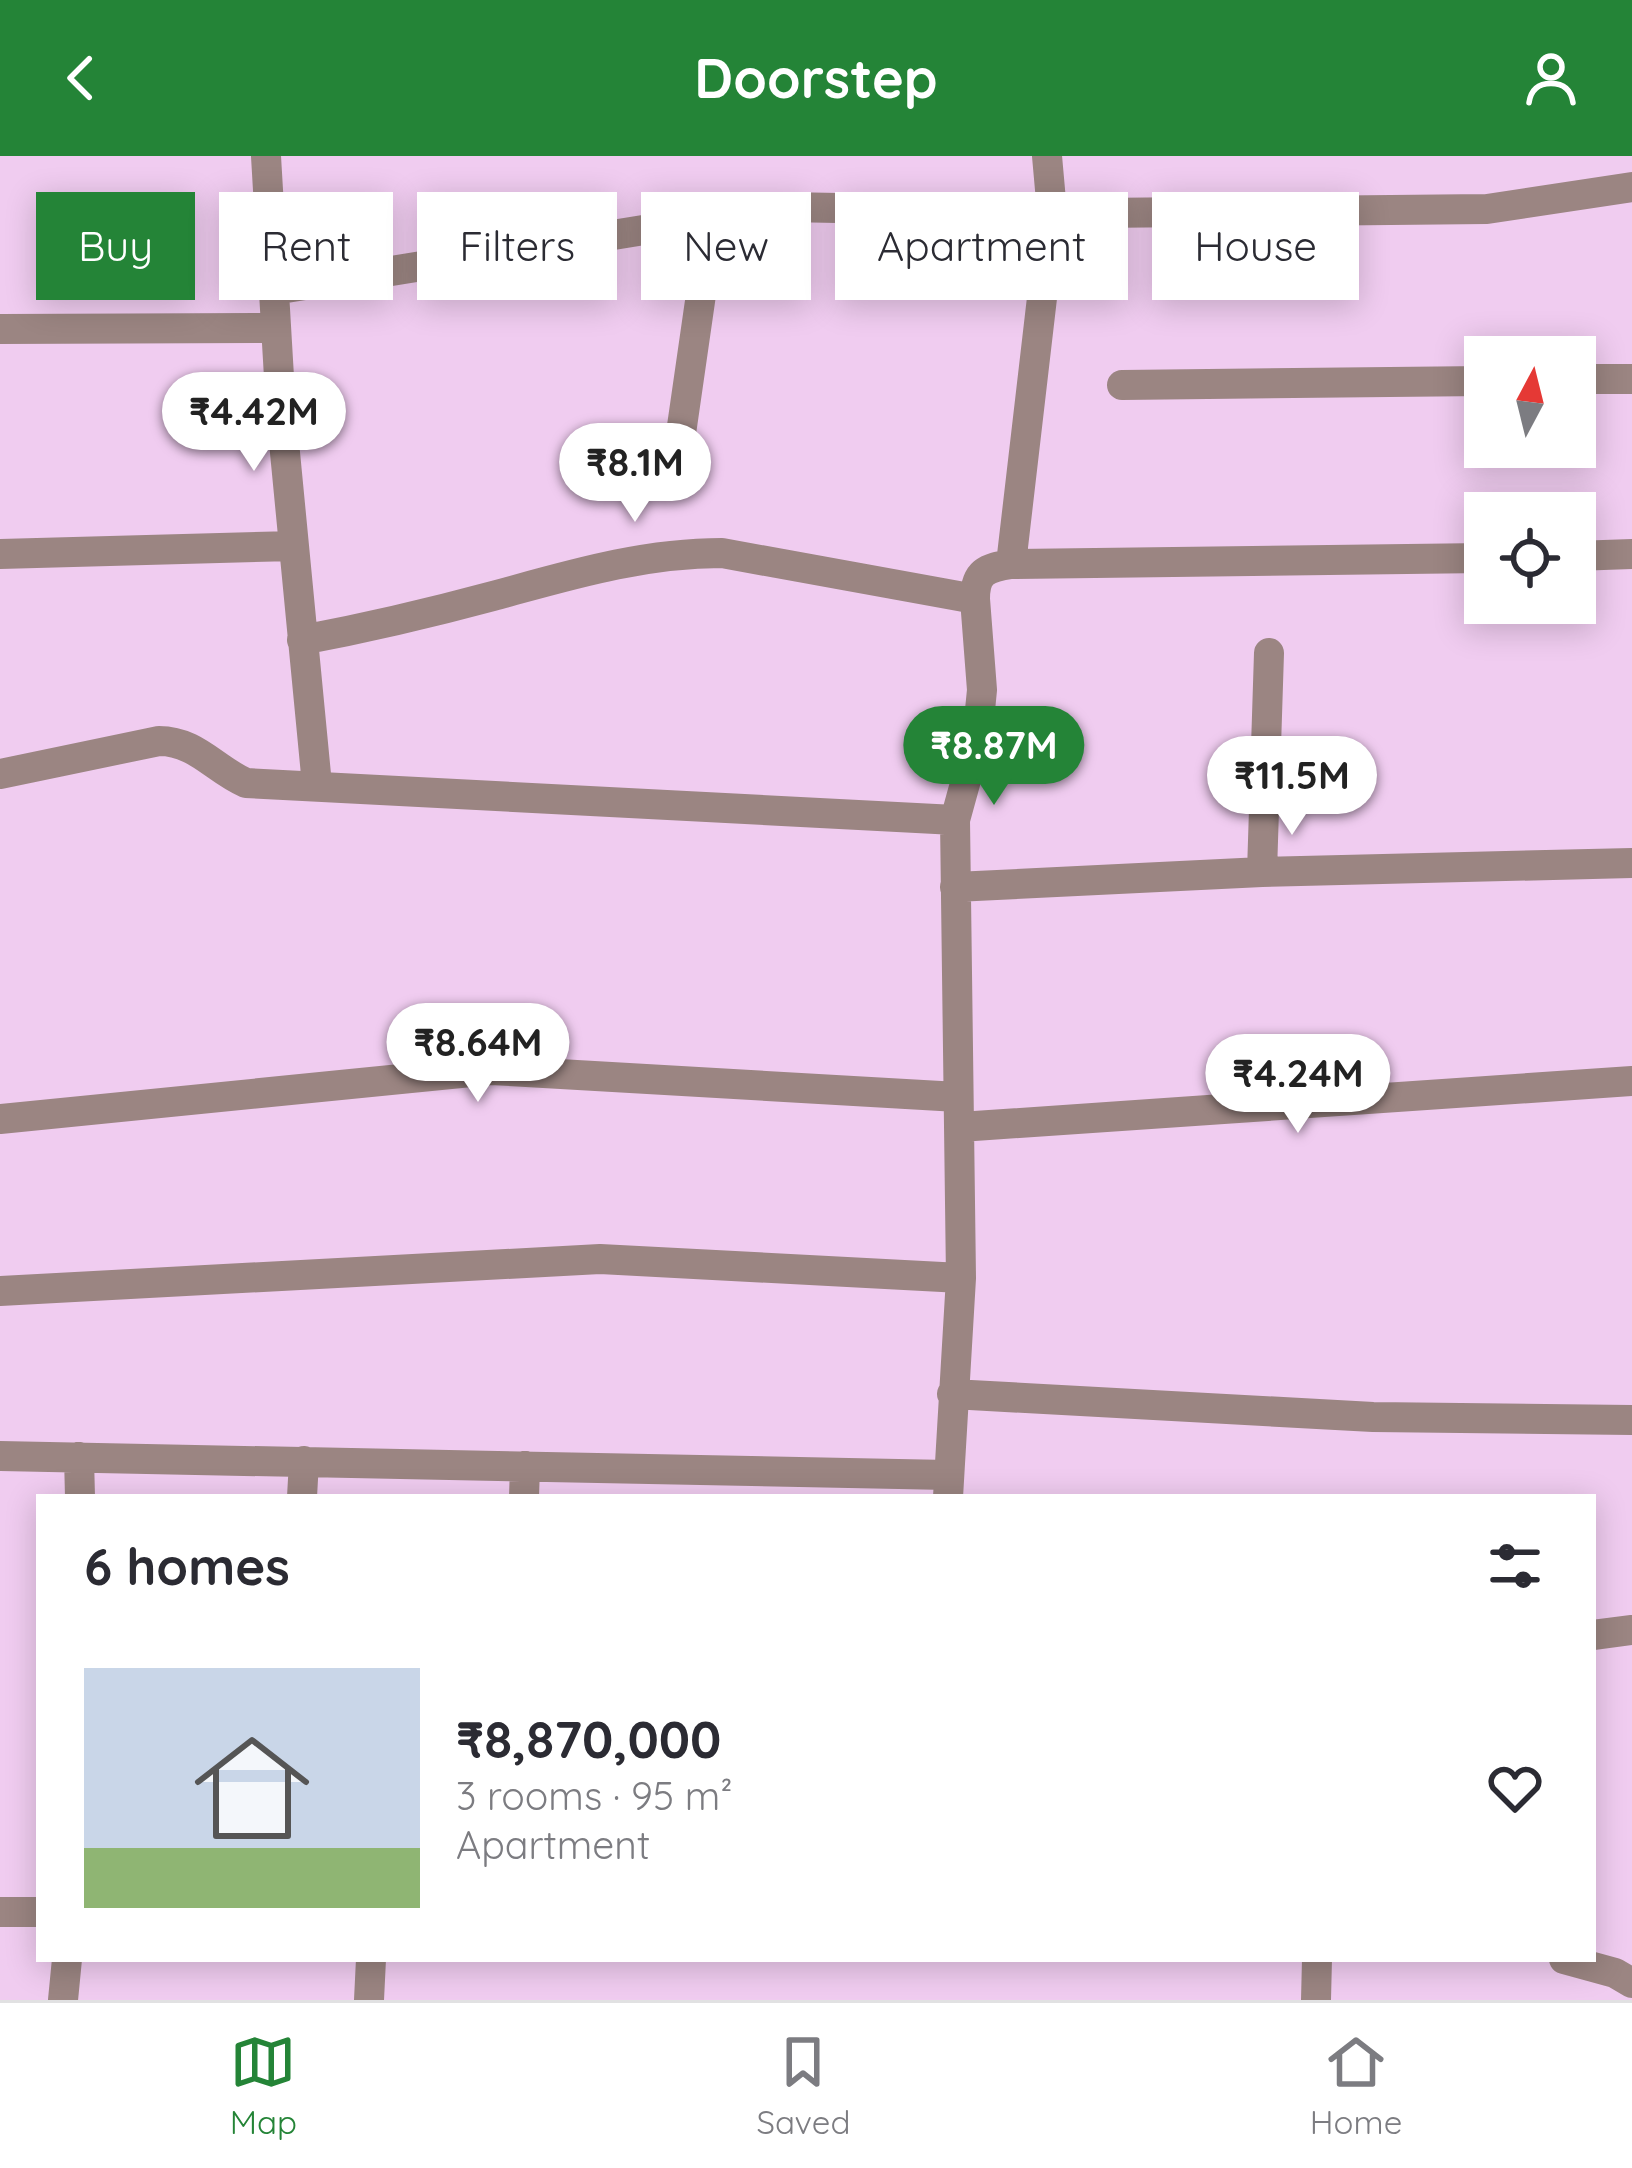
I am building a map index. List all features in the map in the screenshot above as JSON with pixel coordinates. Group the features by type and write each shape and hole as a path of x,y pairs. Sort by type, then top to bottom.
{"street":[{"path":"266,156 268,192"},
{"path":"1047,156 1050,192"},
{"path":"1128,211 1487,209 1632,187"},
{"path":"393,270 641,230"},
{"path":"274,300 317,785"},
{"path":"677,461 700,300"},
{"path":"1011,564 1042,300"},
{"path":"0,329 274,328"},
{"path":"1596,379 1632,379"},
{"path":"1122,385 1464,380"},
{"path":"0,554 294,546"},
{"path":"302,640 397,622 633,558 680,553 722,553 974,599"},
{"path":"1596,555 1632,554"},
{"path":"0,1456 304,1461 524,1481 948,1486 961,1278 956,820 977,740 982,690 974,599 980,574 988,567 1011,564 1464,558"},
{"path":"1262,872 1269,653"},
{"path":"0,773 159,741 182,741 221,772 246,783 956,820"},
{"path":"955,887 1262,872 1632,862"},
{"path":"0,1119 491,1070 959,1112 1632,1081"},
{"path":"0,1292 600,1259 961,1278"},
{"path":"952,1394 1373,1417 1632,1420"},
{"path":"79,1457 80,1494"},
{"path":"302,1494 304,1461"},
{"path":"1596,1635 1632,1630"},
{"path":"0,1912 36,1912"},
{"path":"63,2000 67,1962"},
{"path":"369,2000 370,1962"},
{"path":"1316,2000 1317,1962"},
{"path":"1575,1962 1632,1983"}]}
